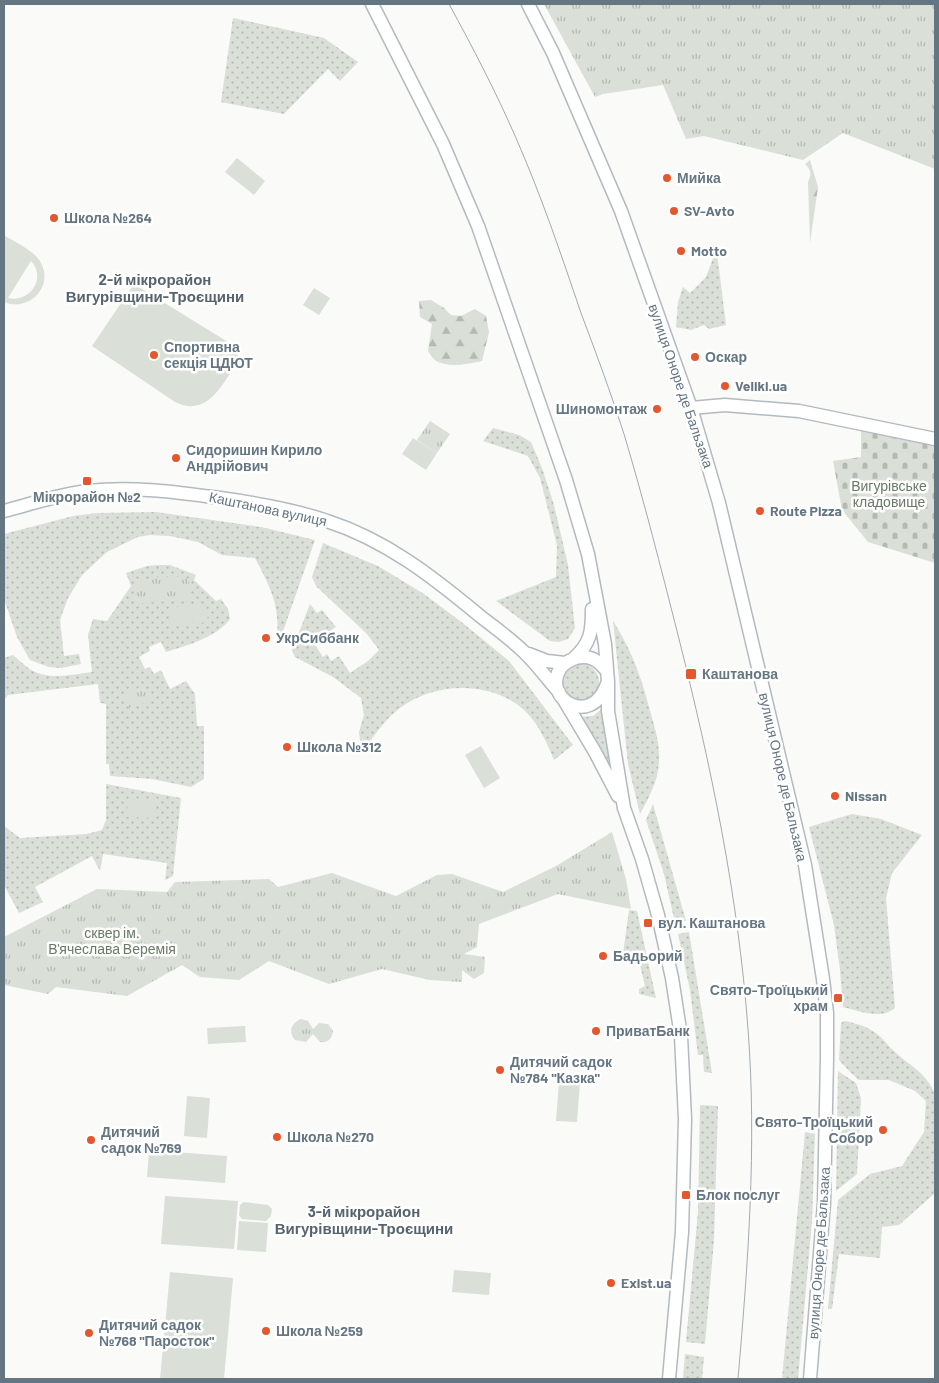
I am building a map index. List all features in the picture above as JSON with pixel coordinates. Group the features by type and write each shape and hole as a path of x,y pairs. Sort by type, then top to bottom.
{"street":[{"path":"372,4 408,71 451,161 478,226 566,480 588,554 592,584 605,644 608,711 624,808"},
{"name":"вулиця Оноре де Бальзака","path":"528,4 553,53 621,211 691,408 719,503 805,866 827,1013 824,1203 810,1379"},
{"path":"691,408 725,405 799,411 935,439"},
{"name":"Каштанова вулиця","path":"4,511 86,491 118,489 193,494 246,502 299,513 342,526 395,552 441,584 524,652 561,696"},
{"path":"592,584 592,629 587,644 557,676 561,696 595,752 624,808 642,859 658,915 672,978 681,1036 685,1119 682,1232 669,1379"},
{"name":"Каштанова вулиця","path":"524,652 547,661 570,661"},
{"path":"561,696 579,706 590,706 602,695 607,676 601,664 589,656 570,661"}],"green space":[{"path":"544,4 935,4 935,169 843,133 803,160 704,136 686,139 663,85 603,94 595,97"},
{"path":"233,18 324,38 358,62 340,81 328,69 284,114 221,102"},
{"path":"237,158 265,181 254,195 225,172"},
{"path":"810,160 818,187 810,243 808,182 810,170 805,164"},
{"path":"4,235 38,258 44,272 44,281 41,289 30,301 22,304 4,302","holes":["31,261 36,268 37,281 34,288 23,297 16,299 8,298"]},
{"path":"715,253 717,253 726,325 709,329 704,325 691,330 676,327 678,302 683,287 690,293 706,277"},
{"path":"134,284 236,347 233,352 240,357 222,386 207,401 187,406 175,402 92,346"},
{"path":"314,288 330,298 319,315 303,305"},
{"path":"431,300 451,315 461,316 475,309 486,316 489,332 482,361 453,365 441,363 433,358 428,351 432,324 420,317 419,301"},
{"path":"430,421 450,434 437,453 417,440"},
{"name":"Вигурівське кладовище","path":"861,427 885,435 935,446 935,563 868,542 842,510 833,461 861,457"},
{"path":"493,428 519,435 531,442 554,505 568,565 575,628 568,639 559,642 550,641 496,601 556,577 557,545 540,478 528,456 483,441"},
{"path":"413,438 437,453 426,470 402,454"},
{"path":"156,512 261,527 315,540 281,637 277,636 275,604 265,577 255,558 222,555 198,542 170,536 150,535 138,537 107,552 82,575 68,598 60,620 64,656 79,654 81,664 61,668 49,667 30,660 17,637 4,599 4,534 73,516 97,513"},
{"path":"323,543 378,566 424,594 464,624 509,661 573,745 554,760 536,724 514,702 499,694 465,688 447,689 414,699 391,716 367,746 360,741 359,732 364,715 361,698 333,677 295,657 292,650 310,604 317,613 322,610 336,627 324,635 325,639 315,645 323,657 327,654 331,661 339,656 350,673 368,661 379,650 367,634 316,586 312,577"},
{"path":"170,565 196,575 194,580 216,601 221,599 228,609 230,619 217,631 201,640 166,652 161,642 149,647 150,651 139,657 145,669 150,667 154,674 161,670 170,689 186,681 195,694 197,726 204,726 204,779 191,787 152,779 110,776 109,764 106,764 106,704 100,703 98,684 8,695 4,700 4,658 13,655 28,668 43,675 59,676 92,672 88,635 93,619 107,621 131,586 126,573 147,566"},
{"path":"153,577 181,577 189,579 190,599 134,604 135,587"},
{"path":"206,604 208,622 171,626 169,608"},
{"path":"613,621 636,666 648,702 658,742 659,767 650,795 640,814 628,764"},
{"path":"581,664 593,670 599,682 593,694 581,700 569,694 563,682 569,670"},
{"path":"144,685 151,700 130,709 124,695"},
{"path":"604,707 613,773 580,717 593,716"},
{"path":"481,746 500,778 484,788 465,755"},
{"path":"106,784 181,798 173,876 165,880 167,863 103,854 100,871 92,856 35,887 43,902 19,913 4,885 4,826 20,838 87,834 102,830 106,820"},
{"path":"128,798 156,799 155,818 127,817"},
{"path":"653,804 686,921 675,923 664,874 646,820"},
{"path":"852,814 881,819 922,835 892,873 886,898 895,1008 889,1012 877,1014 843,1007 834,925 809,827"},
{"name":"сквер ім. В'ячеслава Веремія","path":"612,832 626,879 631,909 558,894 479,924 477,947 464,954 485,957 484,973 474,979 462,970 462,982 430,980 382,969 329,984 269,961 239,980 200,977 182,965 127,996 56,987 48,994 4,985 4,937 97,889 167,892 175,882 269,879 278,887 332,873 396,896 437,875 452,874 503,892 556,866"},
{"path":"629,910 637,911 656,998 639,994 639,989 645,986 639,961 622,961"},
{"path":"689,932 712,1073 704,1072 703,1055 698,1055 690,990 678,934"},
{"path":"301,1019 308,1021 313,1029 319,1023 328,1024 333,1031 331,1038 325,1042 320,1042 313,1034 306,1042 295,1040 291,1031 293,1025"},
{"path":"845,1021 865,1027 877,1034 898,1055 921,1073 931,1086 935,1094 935,1193 899,1225 882,1227 880,1258 839,1254 832,1309 828,1309 838,1200 870,1174 902,1166 924,1132 926,1101 915,1091 889,1080 859,1080 850,1072 839,1060 841,1023"},
{"path":"245,1026 246,1042 208,1044 207,1028"},
{"path":"838,1071 856,1083 861,1098 857,1174 836,1191"},
{"path":"559,1082 580,1083 577,1122 556,1121"},
{"path":"187,1096 210,1098 207,1138 184,1136"},
{"path":"700,1105 718,1106 714,1240 705,1344 686,1342 698,1212"},
{"path":"805,1132 815,1134 812,1221 798,1379 782,1379"},
{"path":"149,1150 227,1156 225,1183 147,1177"},
{"path":"165,1196 238,1201 234,1249 161,1244"},
{"path":"244,1202 268,1205 272,1209 271,1216 266,1221 242,1219 239,1215 240,1205"},
{"path":"239,1221 268,1223 266,1252 237,1250"},
{"path":"454,1270 491,1273 489,1295 452,1292"},
{"path":"170,1272 233,1278 224,1379 160,1379"},
{"path":"685,1354 704,1357 702,1379 683,1379"}],"tram line":[{"path":"449,4 492,87 525,159 614,403 659,560 712,782 722,830 737,929 751,1073 750,1204 738,1379"}],"place":[{"name":"Мийка","path":"667,178"},
{"name":"SV-Avto","path":"674,211"},
{"name":"Школа №264","path":"54,218"},
{"name":"Motto","path":"681,251"},
{"name":"Спортивна секція ЦДЮТ","path":"154,355"},
{"name":"Оскар","path":"695,357"},
{"name":"Veliki.ua","path":"725,386"},
{"name":"Шиномонтаж","path":"657,409"},
{"name":"Сидоришин Кирило Андрійович","path":"176,458"},
{"name":"Мікрорайон №2","path":"87,481"},
{"name":"Route Pizza","path":"760,511"},
{"name":"УкрСиббанк","path":"266,638"},
{"name":"Каштанова","path":"691,674"},
{"name":"Школа №312","path":"287,747"},
{"name":"Nissan","path":"835,796"},
{"name":"вул. Каштанова","path":"648,923"},
{"name":"Бадьорий","path":"603,956"},
{"name":"Свято-Троїцький храм","path":"838,998"},
{"name":"ПриватБанк","path":"596,1031"},
{"name":"Дитячий садок №784 \"Казка\"","path":"500,1070"},
{"name":"Свято-Троїцький Собор","path":"883,1130"},
{"name":"Школа №270","path":"277,1137"},
{"name":"Дитячий садок №769","path":"91,1140"},
{"name":"Блок послуг","path":"686,1195"},
{"name":"Exist.ua","path":"611,1283"},
{"name":"Школа №259","path":"266,1331"},
{"name":"Дитячий садок №768 \"Паросток\"","path":"89,1333"}],"district":[{"name":"2-й мікрорайон Вигурівщини-Троєщини","path":"155,288"},
{"name":"3-й мікрорайон Вигурівщини-Троєщини","path":"364,1220"}]}
